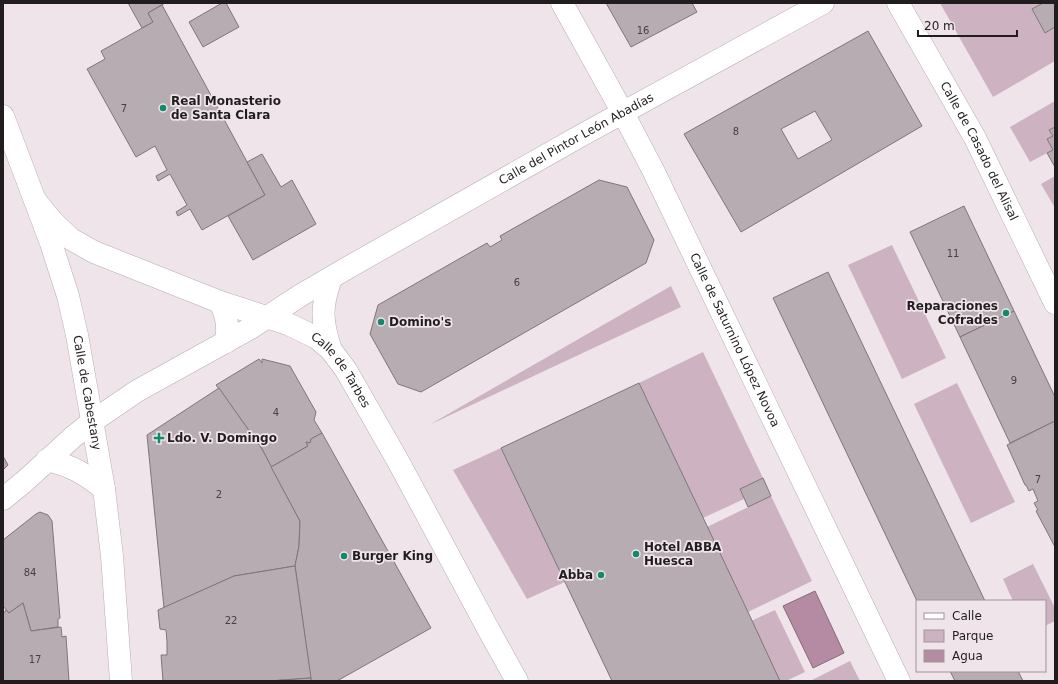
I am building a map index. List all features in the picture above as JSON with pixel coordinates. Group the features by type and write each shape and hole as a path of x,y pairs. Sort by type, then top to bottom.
{"street":[{"name":"Calle de Saturnino López Novoa","path":"562,3 653,170 899,681"},
{"name":"Calle del Pintor León Abadías","path":"3,499 73,437 137,390 249,329 331,278 622,113 823,3"},
{"name":"Calle de Casado del Alisal","path":"898,3 975,138 1055,303"},
{"name":"Calle de Cabestany","path":"3,116 35,200 68,296 78,335 104,489 112,556 121,681"},
{"name":"Calle de Tarbes","path":"35,200 52,221 71,239 94,252 220,302 302,330 317,338 331,350 346,370 398,461 517,681"},
{"path":"331,278 325,295 322,314 325,332 331,350"},
{"path":"220,302 225,311 227,320 228,332 226,342"},
{"path":"47,460 68,465 87,475 104,489"}],"green space":[{"path":"940,3 1042,3 1032,9 1045,33 1055,27 1055,61 993,97"},
{"path":"1055,101 1055,127 1049,130 1053,136 1047,139 1053,150 1030,162 1010,127"},
{"path":"1055,176 1055,208 1041,184"},
{"path":"892,245 946,358 902,379 848,265"},
{"path":"671,286 681,307 429,425"},
{"path":"703,352 763,478 740,489 744,499 703,518 639,383"},
{"path":"957,383 1015,502 971,523 914,404"},
{"path":"501,448 565,582 527,599 453,470"},
{"path":"771,496 812,581 748,612 707,527"},
{"path":"1033,564 1055,608 1055,621 1046,626 1046,600 1013,600 1003,579"},
{"path":"775,610 805,672 786,681 780,681 751,621"},
{"path":"850,661 860,681 810,681"}],"water":[{"path":"815,591 844,653 813,668 783,606"}],"building":[{"path":"128,3 165,3 148,13 153,22 142,28"},
{"path":"222,3 226,3 239,27 203,47 189,22"},
{"path":"606,3 692,3 697,12 631,47"},
{"path":"1043,3 1055,3 1055,27 1045,33 1032,9"},
{"name":"Real Monasterio de Santa Clara","path":"162,5 265,195 202,230 190,209 178,216 176,212 187,205 170,174 158,181 156,176 167,170 155,146 136,157 87,69 105,59 101,51 153,22 148,13"},
{"path":"868,31 922,126 741,232 684,134","holes":["815,111 832,140 798,159 781,129"]},
{"path":"1055,127 1055,167 1047,153 1053,150 1047,139 1053,136 1049,130"},
{"path":"262,154 281,187 292,180 316,224 253,260 228,216 265,195 247,162"},
{"path":"599,180 627,187 654,240 646,263 421,392 398,384 370,334 378,305 487,243 490,247 502,240 500,236"},
{"path":"964,206 1014,311 960,337 910,232"},
{"path":"828,272 985,600 917,600 773,298"},
{"path":"1014,311 1055,397 1055,421 1010,443 960,337"},
{"path":"259,359 262,363 262,359 290,366 316,412 314,420 322,433 311,439 310,443 306,442 308,446 271,467 262,449 216,385"},
{"name":"Hotel ABBA Huesca","path":"639,383 780,681 612,681 501,448"},
{"path":"219,388 262,449 300,521 299,546 295,566 234,576 164,608 147,435"},
{"path":"1055,421 1055,547 1036,511 1038,510 1034,503 1038,501 1033,489 1029,491 1025,485 1007,445"},
{"name":"Burger King","path":"322,433 431,628 337,681 311,681 295,566 299,546 300,521 271,467 308,446 306,442 310,443 311,439"},
{"path":"3,456 8,465 3,470"},
{"path":"763,478 771,496 748,507 740,489"},
{"path":"40,512 48,515 52,521 60,618 58,619 58,627 31,631 23,603 9,613 3,606 3,540"},
{"path":"295,566 311,678 269,681 163,681 161,655 167,655 167,642 166,630 160,629 158,610 234,576"},
{"path":"23,603 31,631 61,627 62,637 66,636 69,681 3,681 3,614 6,610 9,613"},
{"path":"950,672 1018,672 1023,681 955,681"},
{"path":"311,678 311,681 269,681"}],"place":[{"name":"Real Monasterio de Santa Clara","path":"163,108"},
{"name":"Reparaciones Cofrades","path":"1006,313"},
{"name":"Domino's","path":"381,322"},
{"name":"Ldo. V. Domingo","path":"159,438"},
{"name":"Hotel ABBA Huesca","path":"636,554"},
{"name":"Burger King","path":"344,556"},
{"name":"Abba","path":"601,575"}]}
